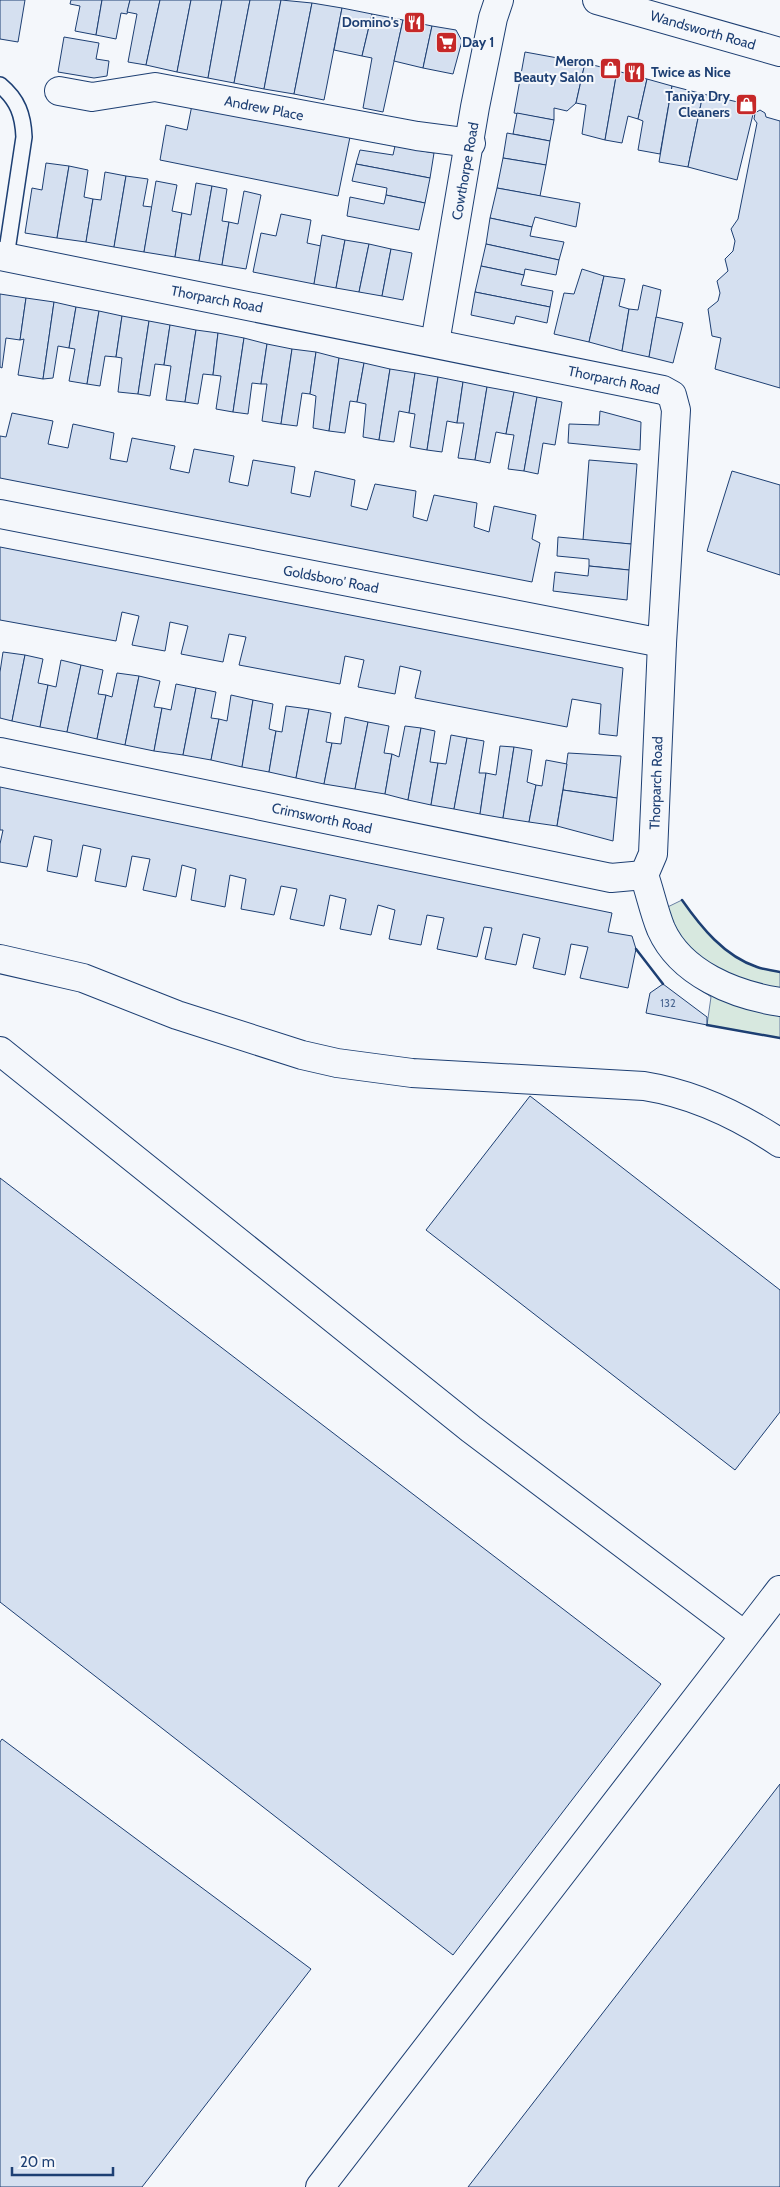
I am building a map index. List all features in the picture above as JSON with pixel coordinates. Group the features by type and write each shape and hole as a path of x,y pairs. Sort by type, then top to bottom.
{"street":[{"name":"Cowthorpe Road","path":"435,343 439,312 471,142 477,98 493,18 499,0"},
{"name":"Wandsworth Road","path":"597,0 780,52"},
{"name":"Andrew Place","path":"58,91 92,97 155,87 417,136 471,142"},
{"name":"Thorparch Road","path":"3,256 663,390 672,395 676,410 662,644 653,854 644,875"},
{"name":"Goldsboro' Road","path":"0,514 662,644"},
{"name":"Crimsworth Road","path":"0,752 611,878 644,875"},
{"path":"644,875 661,928 680,958 716,982 740,994 780,1002"},
{"path":"0,959 83,978 177,1015 302,1055 337,1063 412,1073 644,1086 660,1089 720,1109 749,1123 780,1143"},
{"path":"0,1051 471,1429 744,1635"},
{"path":"320,2187 780,1590"}],"lane":[{"path":"0,86 16,103 23,118 24,137 3,256"}],"shaded area":[{"path":"682,900 714,940 734,956 760,968 780,972 780,1038 707,1025 711,997 693,984 643,919"}],"building":[{"path":"0,0 25,0 18,42 0,39"},
{"path":"71,0 102,0 96,35 75,31 80,6 70,4"},
{"path":"102,0 130,0 127,14 121,13 116,39 96,35"},
{"path":"130,0 160,0 146,65 128,62 137,14 127,12"},
{"path":"160,0 191,0 177,72 146,65"},
{"path":"191,0 222,0 208,78 177,72"},
{"path":"222,0 250,0 234,83 208,78"},
{"path":"250,0 281,0 264,89 234,83"},
{"path":"281,0 312,3 294,94 264,89"},
{"path":"312,3 342,8 324,100 294,94"},
{"path":"342,8 372,14 362,56 334,50"},
{"path":"372,14 403,20 383,112 363,108 372,58 362,56"},
{"path":"403,20 432,26 423,68 394,61"},
{"path":"432,26 456,30 462,41 453,74 423,68"},
{"path":"64,37 99,43 96,59 109,61 107,76 94,78 58,72"},
{"path":"525,52 585,63 576,103 567,111 554,108 554,120 514,113"},
{"path":"585,63 617,71 605,140 582,134 586,105 576,103"},
{"path":"617,71 647,79 638,119 628,116 622,143 605,140"},
{"path":"647,79 672,86 660,154 638,150 643,121 638,119"},
{"path":"672,86 703,94 688,167 659,162"},
{"path":"703,94 755,106 737,180 688,167"},
{"path":"192,105 350,137 338,196 160,160 166,125 187,130"},
{"path":"760,110 765,113 766,117 780,121 780,388 715,369 721,338 712,336 708,309 718,301 720,293 717,281 728,271 725,259 733,251 735,241 731,229 738,219 757,123 754,119 755,113"},
{"path":"517,113 554,120 550,141 513,134"},
{"path":"507,133 550,141 546,165 503,158"},
{"path":"395,146 434,153 430,178 356,164 360,150 393,155"},
{"path":"503,158 546,165 540,196 497,188"},
{"path":"46,163 69,166 57,238 25,233 32,188 42,190"},
{"path":"356,164 430,178 425,203 386,195 387,188 352,181"},
{"path":"69,166 88,170 84,197 93,199 86,242 57,238"},
{"path":"105,172 126,176 114,247 86,242 93,199 101,200"},
{"path":"126,176 148,179 143,206 152,207 144,252 114,247"},
{"path":"156,181 177,185 172,211 182,213 175,257 144,252"},
{"path":"196,183 212,186 199,261 175,257 182,213 191,215"},
{"path":"212,186 227,189 222,221 229,222 222,265 199,261"},
{"path":"497,188 580,203 576,227 535,217 532,227 490,218"},
{"path":"244,191 261,195 246,269 222,265 229,222 238,224"},
{"path":"386,195 425,203 419,230 347,216 350,197 384,204"},
{"path":"281,214 311,220 307,243 321,246 314,284 253,272 261,233 276,236"},
{"path":"490,218 532,227 530,236 564,242 559,260 486,244"},
{"path":"322,235 345,240 336,288 314,284"},
{"path":"345,240 369,244 359,292 336,288"},
{"path":"369,244 391,249 382,296 359,292"},
{"path":"486,244 559,260 556,275 525,269 524,275 481,266"},
{"path":"391,249 412,253 403,300 382,296"},
{"path":"481,266 524,275 521,285 553,291 550,307 475,292"},
{"path":"582,269 604,276 589,342 554,334 564,293 574,294"},
{"path":"604,276 625,279 619,306 629,309 622,351 589,342"},
{"path":"643,285 661,290 649,357 622,351 629,309 638,310"},
{"path":"475,292 550,307 547,323 516,316 514,324 471,315"},
{"path":"0,294 26,298 20,340 6,338 2,368 0,367"},
{"path":"26,298 54,302 43,379 18,375 24,339 20,340"},
{"path":"54,302 76,307 69,348 58,346 53,378 43,379"},
{"path":"76,307 99,311 87,384 69,381 75,349 69,348"},
{"path":"99,311 122,316 116,357 105,356 100,386 87,384"},
{"path":"122,316 149,321 138,394 118,392 122,358 116,357"},
{"path":"656,317 683,323 673,363 649,357"},
{"path":"149,321 170,325 164,365 155,364 150,396 138,394"},
{"path":"170,325 196,330 185,402 166,400 171,366 164,365"},
{"path":"196,330 218,333 213,375 203,374 198,404 185,402"},
{"path":"218,333 244,338 233,412 216,409 221,376 213,375"},
{"path":"244,338 267,344 261,384 252,383 248,414 233,412"},
{"path":"267,344 292,349 281,424 262,421 267,384 261,384"},
{"path":"292,349 316,352 310,394 302,393 297,426 281,424"},
{"path":"316,352 339,358 329,431 313,428 316,396 310,394"},
{"path":"339,358 364,363 357,402 350,401 345,433 329,431"},
{"path":"364,363 390,369 379,440 363,437 366,404 357,402"},
{"path":"390,369 415,373 409,413 399,411 394,442 379,440"},
{"path":"415,373 438,377 427,450 410,447 415,414 409,413"},
{"path":"438,377 463,382 457,423 447,421 442,452 427,450"},
{"path":"463,382 487,387 475,460 458,458 464,423 457,423"},
{"path":"487,387 514,392 506,434 496,432 490,463 475,460"},
{"path":"514,392 537,397 524,471 508,469 514,435 506,434"},
{"path":"537,397 562,402 555,445 543,443 538,474 524,471"},
{"path":"600,411 641,422 640,450 568,443 569,424 599,425"},
{"path":"12,413 53,421 48,444 68,448 73,424 114,433 110,459 127,462 132,438 175,446 170,469 189,473 194,449 234,456 229,482 248,486 253,460 295,467 291,493 310,497 315,471 355,480 351,506 367,510 375,484 416,491 413,517 427,521 434,495 477,503 474,527 489,532 494,506 536,515 532,539 540,543 532,582 0,478 0,436 6,437"},
{"path":"589,460 637,464 631,544 583,540"},
{"path":"732,471 780,485 780,575 707,551"},
{"path":"558,537 631,544 629,570 589,566 589,559 557,556"},
{"path":"0,547 623,668 617,736 599,734 601,704 572,699 567,727 415,698 421,671 400,666 395,694 358,687 364,660 345,656 340,684 239,665 246,637 229,634 223,662 181,654 188,626 170,622 165,651 132,645 139,616 122,612 116,641 0,620"},
{"path":"589,566 629,570 627,600 553,591 555,572 588,576"},
{"path":"3,652 25,655 12,721 0,718 0,672"},
{"path":"25,655 43,659 38,683 48,685 40,727 12,721"},
{"path":"61,660 81,665 67,732 40,727 48,685 56,687"},
{"path":"81,665 103,670 98,694 106,695 97,739 67,732"},
{"path":"117,673 139,676 125,745 97,739 106,695 112,697"},
{"path":"139,676 160,681 154,707 162,708 154,751 125,745"},
{"path":"176,684 196,688 183,755 154,751 162,708 171,710"},
{"path":"196,688 216,692 211,718 219,719 211,760 183,755"},
{"path":"231,695 253,700 242,767 211,760 219,719 227,721"},
{"path":"253,700 273,704 269,729 276,731 269,772 242,767"},
{"path":"286,706 309,709 296,778 269,772 276,731 282,732"},
{"path":"309,709 331,713 326,742 332,743 324,784 296,778"},
{"path":"345,717 368,722 355,789 324,784 332,743 341,744"},
{"path":"368,722 389,726 384,753 392,754 385,794 355,789"},
{"path":"405,726 421,728 408,800 385,794 392,754 399,757"},
{"path":"421,728 435,731 430,762 438,763 431,805 408,800"},
{"path":"451,735 467,738 454,809 431,805 438,763 446,764"},
{"path":"467,738 484,741 479,773 486,773 480,814 454,809"},
{"path":"500,746 514,747 503,818 480,814 486,773 496,775"},
{"path":"514,747 532,750 527,782 536,785 529,822 503,818"},
{"path":"568,753 621,756 617,798 563,790"},
{"path":"546,760 567,764 557,826 529,822 536,785 542,786"},
{"path":"0,787 612,913 608,932 632,936 636,949 628,988 580,978 588,947 571,944 565,975 533,968 540,938 523,934 516,965 485,959 492,928 484,927 477,957 437,949 444,918 427,915 421,945 389,939 395,910 378,905 371,935 340,929 346,899 330,895 324,926 290,919 297,889 281,886 274,915 241,909 246,879 230,875 225,907 191,900 196,869 182,865 176,897 143,890 150,859 132,856 126,887 95,881 101,849 83,845 77,877 47,871 52,840 34,836 27,867 0,862 0,844 3,830 0,830"},
{"path":"563,790 617,798 613,841 557,826"},
{"path":"663,984 707,1017 707,1025 646,1013 650,993"},
{"path":"530,1096 780,1290 780,1412 735,1470 426,1230"},
{"path":"0,1178 661,1684 453,1955 0,1602"},
{"path":"2,1739 311,1969 142,2187 0,2187 0,1742"},
{"path":"780,1784 780,2187 468,2187"}],"wall":[{"path":"682,900 714,940 734,956 760,968 780,972"},
{"path":"636,949 663,984"},
{"path":"707,1025 780,1038"}],"place":[{"name":"Domino's","path":"415,22"},
{"name":"Day 1","path":"446,42"},
{"name":"Meron Beauty Salon","path":"610,69"},
{"name":"Twice as Nice","path":"635,72"},
{"name":"Taniya Dry Cleaners","path":"746,104"}]}
